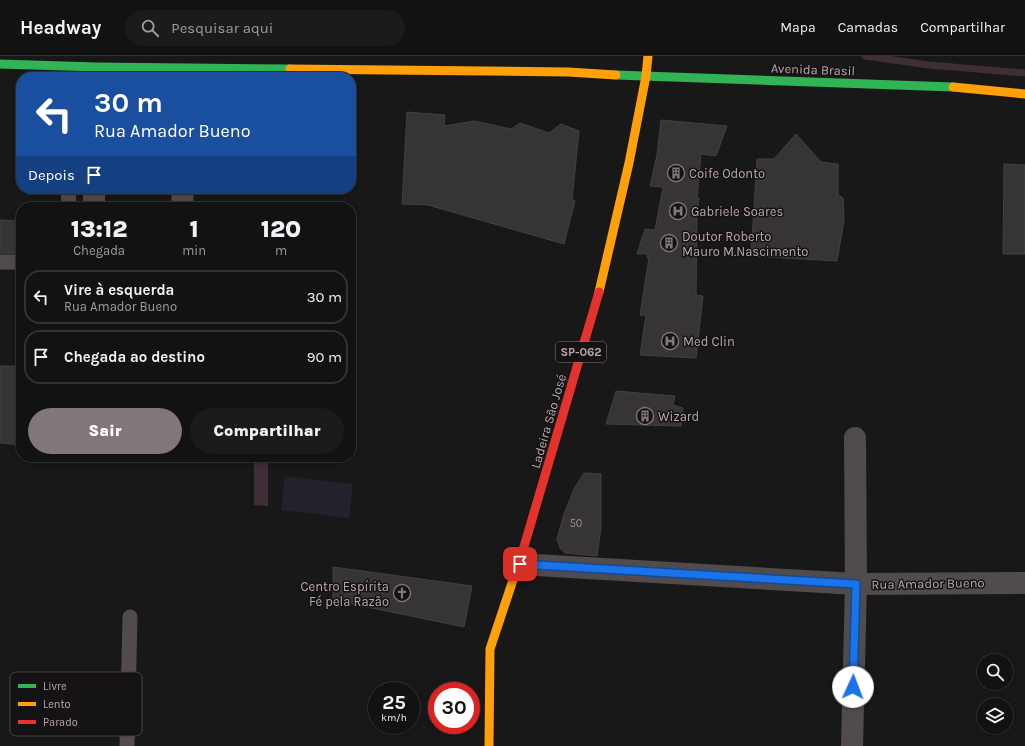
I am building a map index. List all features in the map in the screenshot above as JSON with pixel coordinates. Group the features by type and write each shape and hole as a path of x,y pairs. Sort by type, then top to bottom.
{"main road":[{"name":"Ladeira São José","path":"489,746 490,649 520,564 596,303 629,163 646,76 648,56"},
{"name":"Avenida Brasil","path":"0,64 85,72 568,72 963,87 1025,94"}],"street":[{"path":"852,746 856,584 856,438"},
{"name":"Rua Amador Bueno","path":"520,564 856,584 1025,583"}],"lane":[{"path":"0,262 16,262"},
{"path":"129,672 130,616"},
{"path":"127,736 127,746"}],"shaded area":[{"path":"254,462 268,462 268,506 254,505"},
{"path":"285,476 353,484 349,518 281,510"}],"building":[{"path":"407,112 445,115 444,126 474,121 511,129 520,123 549,133 561,124 579,131 572,200 575,201 564,244 428,205 402,204"},
{"path":"661,120 727,126 716,156 701,154 697,198 699,198 697,215 696,295 703,296 696,358 640,355 646,315 640,315 649,258 647,258 648,254 637,254 645,229 655,230 663,187 650,186 657,155"},
{"path":"796,134 821,162 838,164 838,195 843,198 844,221 837,261 751,256 757,159 774,159"},
{"path":"1004,164 1025,165 1025,254 1003,254"},
{"path":"0,220 16,221 16,253 0,253"},
{"path":"0,366 16,366 16,445 0,443"},
{"name":"Wizard","path":"616,391 675,396 673,405 683,408 681,426 606,424"},
{"path":"584,473 601,474 601,528 597,556 565,553 560,548 557,539 564,514 574,489"},
{"name":"Centro Espírita Fé pela Razão","path":"333,567 472,586 464,627 333,600"}],"waterway":[{"path":"865,56 929,65 1025,73"}],"traffic: fast":[{"path":"0,64 96,67 290,69"},
{"path":"616,75 953,87"}],"traffic: slow":[{"path":"599,292 629,163 646,76 648,56"},
{"path":"290,69 568,72 616,75"},
{"path":"953,87 1025,94"},
{"path":"489,746 490,649 523,550"}],"traffic: jam":[{"path":"523,550 599,292"}],"place":[{"name":"Coife Odonto","path":"676,173"},
{"name":"Gabriele Soares","path":"678,211"},
{"name":"Doutor Roberto Mauro M.Nascimento","path":"669,243"},
{"name":"Med Clin","path":"670,341"},
{"name":"Wizard","path":"645,416"},
{"name":"Centro Espírita Fé pela Razão","path":"402,593"}],"route":[{"path":"520,564 856,584 853,687"}]}
